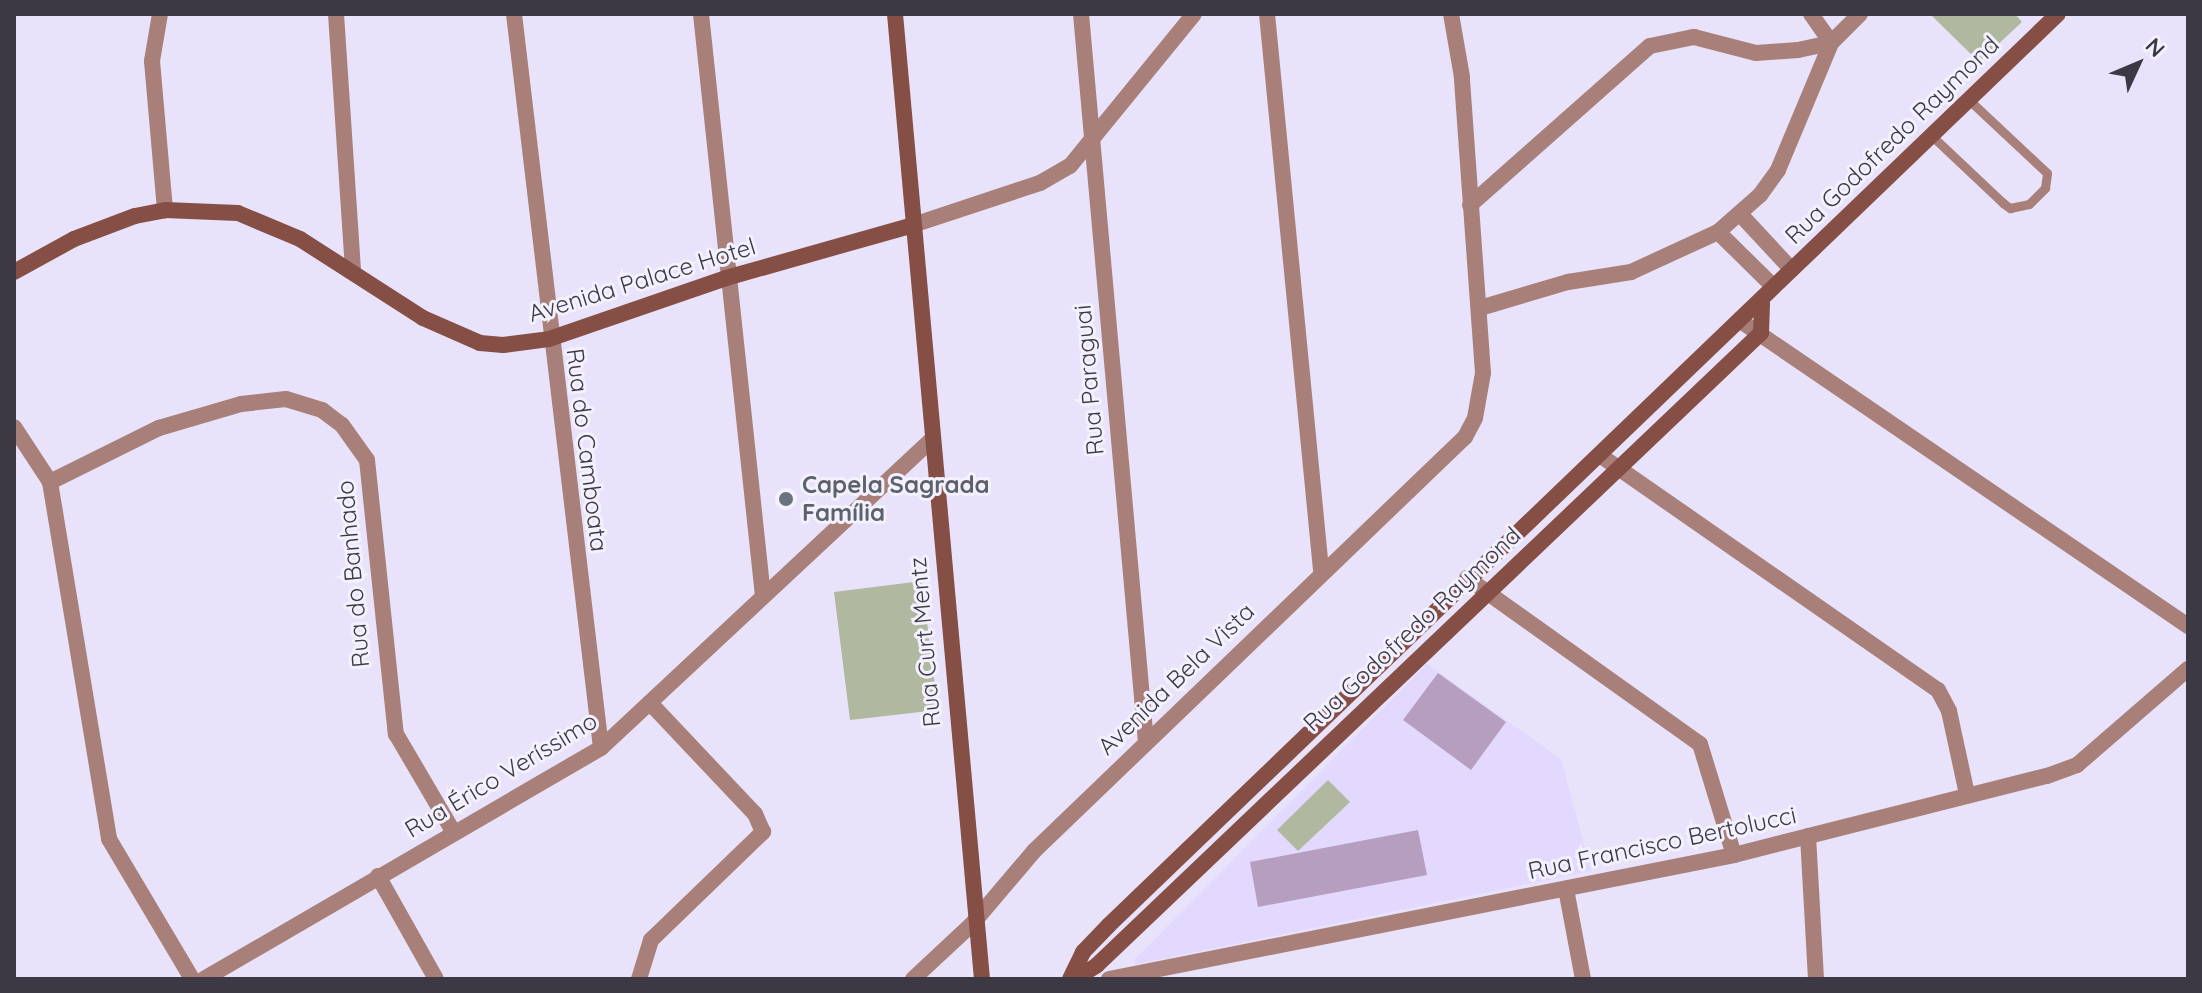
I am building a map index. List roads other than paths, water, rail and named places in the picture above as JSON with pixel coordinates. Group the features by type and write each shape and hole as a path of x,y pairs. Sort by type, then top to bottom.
{"main road":[{"name":"Rua Curt Mentz","path":"895,14 973,923 982,979"},
{"name":"Rua Godofredo Raymond","path":"1073,979 1083,952 1100,934 1467,578 1762,303 1774,287 2058,14"},
{"name":"Avenida Palace Hotel","path":"14,272 74,239 165,210 238,213 263,220 353,271 423,318 480,343 549,339 726,278 913,225"},
{"path":"1761,333 1762,303"},
{"name":"Rua Godofredo Raymond","path":"1073,979 1097,965 1486,591 1761,333"}],"street":[{"path":"160,14 152,61 165,210"},
{"path":"336,14 353,271"},
{"name":"Rua do Camboata","path":"514,14 549,339 601,748"},
{"path":"701,14 726,278 763,596"},
{"name":"Rua Paraguai","path":"1081,14 1146,742"},
{"name":"Avenida Palace Hotel","path":"913,225 1040,183 1070,166 1091,145 1194,14"},
{"path":"1267,14 1321,570"},
{"path":"1451,14 1462,77 1480,308 1568,282 1631,272 1718,232 1760,195 1792,143 1831,43 1860,14"},
{"path":"1811,14 1831,43"},
{"path":"1470,205 1650,46 1694,37 1773,54 1831,43"},
{"path":"1740,214 1792,270"},
{"path":"1718,232 1774,287"},
{"name":"Avenida Bela Vista","path":"913,979 973,923 1034,851 1321,570 1446,459 1475,418 1483,373 1480,308"},
{"path":"1742,322 2188,626"},
{"name":"Rua do Banhado","path":"50,482 159,428 241,404 286,399 322,410 342,425 367,460 372,487 396,734 454,833"},
{"path":"14,427 50,482 109,839 192,979"},
{"name":"Rua Érico Veríssimo","path":"204,979 601,748 931,440"},
{"path":"1601,456 1938,690 1949,711 1967,794"},
{"path":"1467,578 1700,744 1734,855"},
{"name":"Rua Francisco Bertolucci","path":"1109,979 1734,855 2077,765 2188,669"},
{"path":"639,979 651,940 763,832 755,814 650,703"},
{"path":"1808,836 1816,979"},
{"path":"378,876 436,979"},
{"path":"1566,889 1583,979"}],"lane":[{"path":"1932,136 2010,208 2029,204 2048,181 2047,173 1969,100"}],"place":[{"name":"Capela Sagrada Família","path":"786,499"}]}
